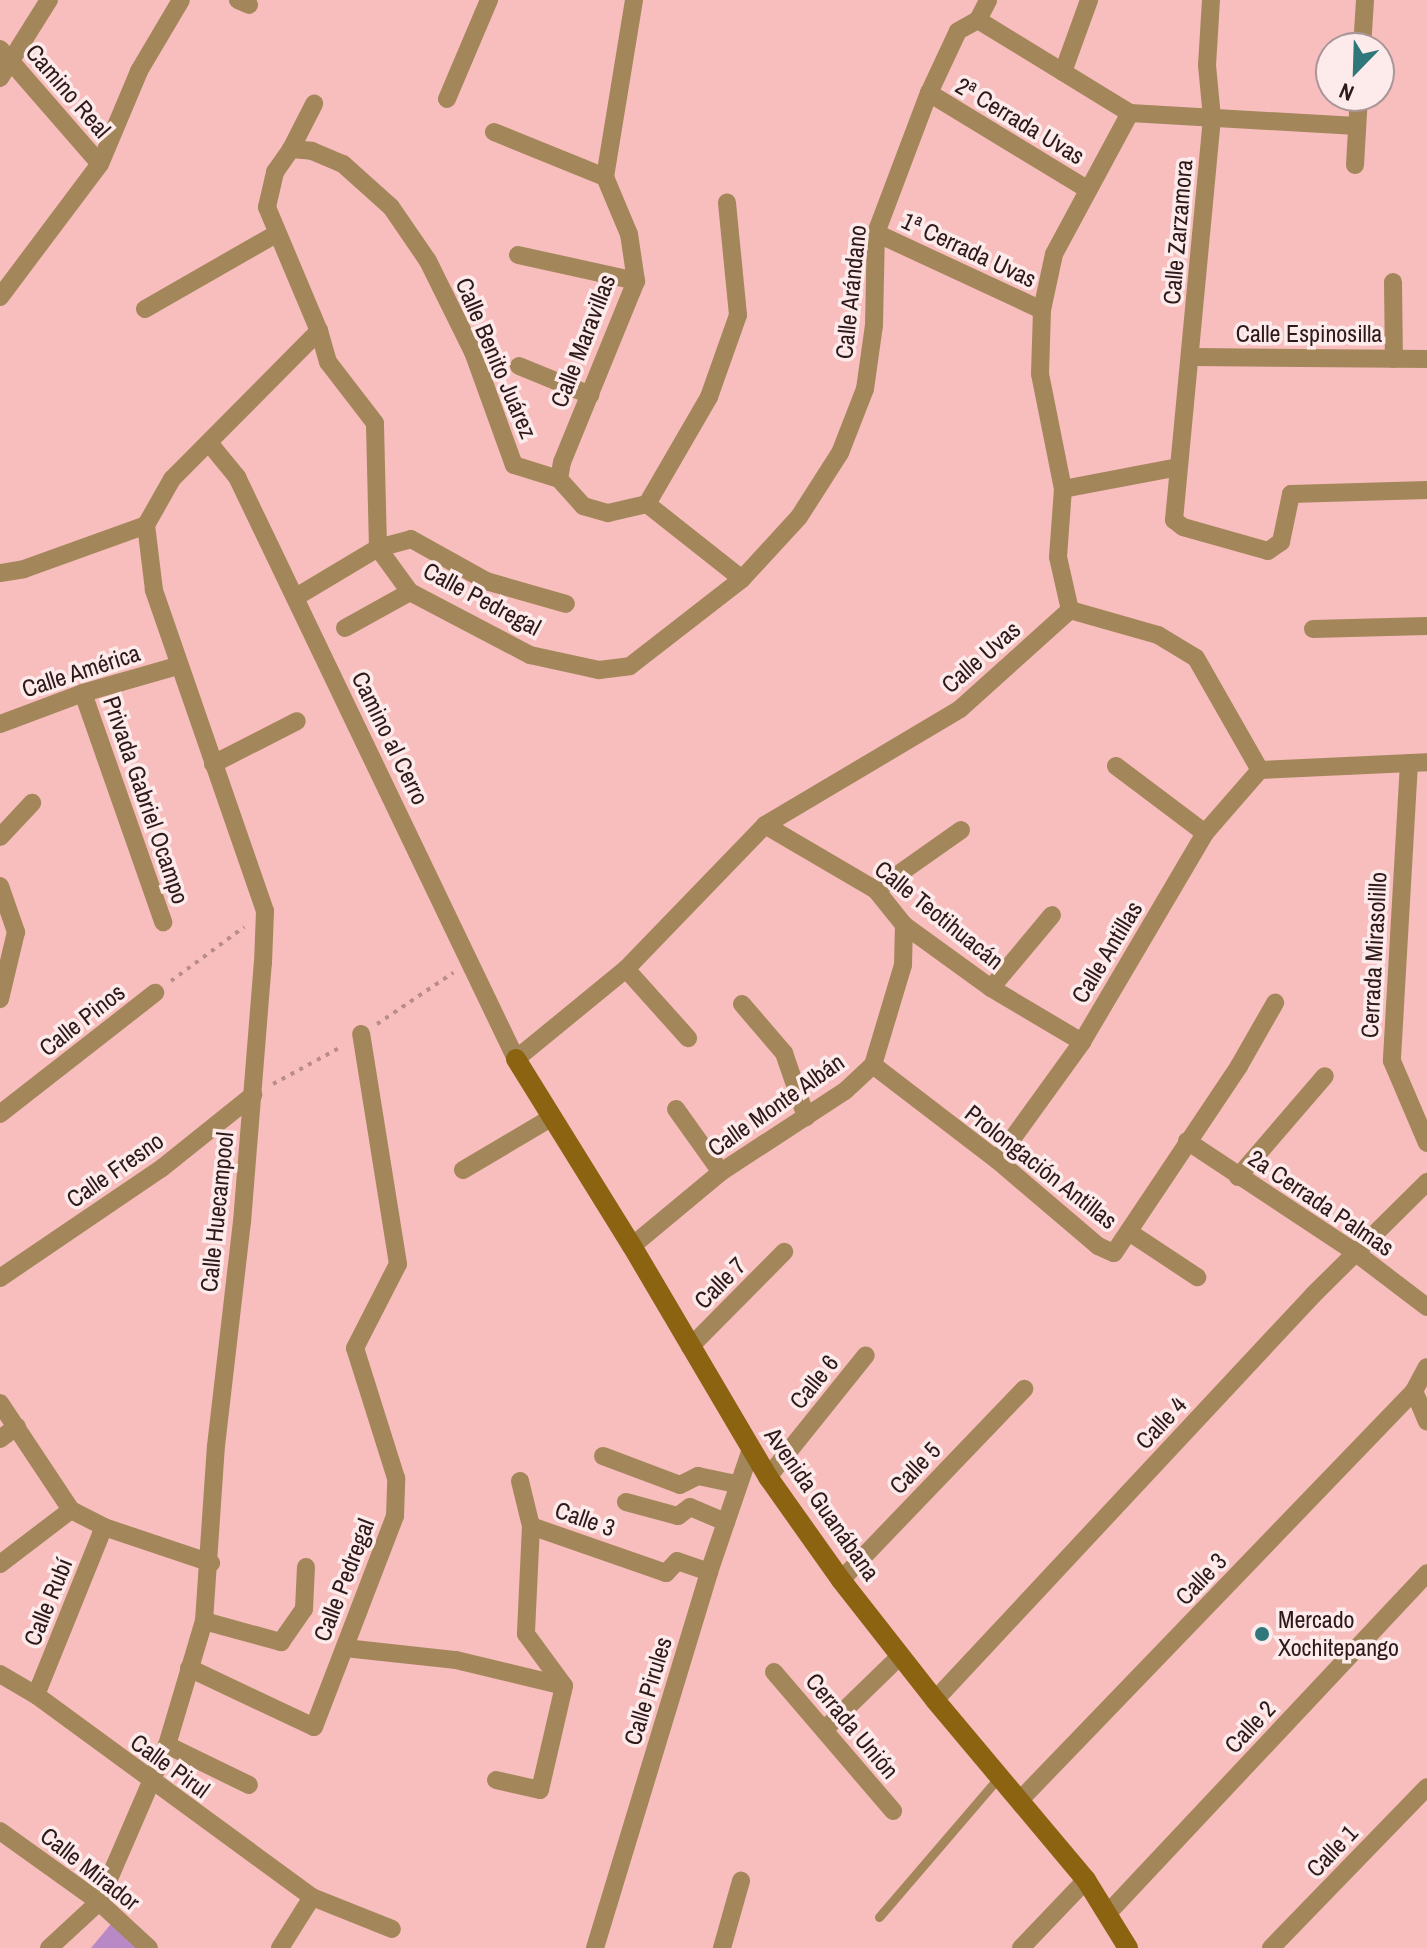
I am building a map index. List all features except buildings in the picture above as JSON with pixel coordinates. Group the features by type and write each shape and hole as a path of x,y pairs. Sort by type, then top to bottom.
{"street":[{"path":"0,78 7,55 49,0"},
{"path":"0,297 100,164 139,71 181,0"},
{"path":"447,99 489,0"},
{"path":"494,132 605,177 634,0"},
{"name":"Calle Arándano","path":"742,579 799,517 840,453 865,389 874,325 876,233 929,93 958,31 978,20 988,0"},
{"path":"1063,72 1089,0"},
{"name":"Calle Zarzamora","path":"1211,0 1207,65 1212,118 1192,357 1174,520 1183,527 1268,551 1281,542 1291,494 1427,490"},
{"path":"1363,32 1365,0"},
{"path":"978,20 1130,113 1357,126"},
{"name":"Camino Real","path":"7,55 100,164"},
{"name":"2ª Cerrada Uvas","path":"929,93 1087,189"},
{"path":"314,104 291,149 275,172 267,207 319,331 328,362 375,423 378,548"},
{"path":"1355,165 1358,112"},
{"path":"1130,113 1054,254 1042,310 1040,374 1063,489 1058,557 1070,610 1158,635 1196,658 1260,770 1418,762"},
{"name":"Calle Benito Juárez","path":"291,149 312,151 343,164 391,207 428,261 473,352 514,465 559,479"},
{"name":"Calle Maravillas","path":"559,479 562,462 636,281 629,234 605,177"},
{"path":"559,479 583,506 608,513 647,504 709,397 738,315 727,203"},
{"name":"1ª Cerrada Uvas","path":"876,233 1042,310"},
{"path":"145,309 276,234"},
{"path":"518,255 636,281"},
{"path":"1393,282 1394,359"},
{"path":"0,573 24,569 146,525 172,479 319,331"},
{"name":"Calle Espinosilla","path":"1192,357 1427,359"},
{"path":"519,366 590,395"},
{"name":"Camino al Cerro","path":"210,444 237,477 516,1059"},
{"path":"1063,489 1178,467"},
{"path":"647,504 742,579"},
{"name":"Calle Huecampool","path":"99,1902 167,1745 204,1621 211,1563 216,1446 253,1095 265,911 177,666 154,590 146,525"},
{"path":"296,597 378,548 411,539 486,581 566,604"},
{"name":"Calle Pedregal","path":"378,548 410,592 530,655 599,670 630,666 742,579"},
{"path":"345,628 410,592"},
{"name":"Calle Uvas","path":"516,1059 626,969 765,825 960,709 1070,610"},
{"path":"1313,629 1427,626"},
{"name":"Calle América","path":"0,724 83,693 177,666"},
{"name":"Privada Gabriel Ocampo","path":"83,693 163,922"},
{"path":"213,764 297,721"},
{"name":"Cerrada Mirasolillo","path":"1418,762 1392,1061 1427,1143"},
{"path":"1116,766 1205,833"},
{"name":"Calle Antillas","path":"997,1160 1082,1042 1205,833 1260,770"},
{"path":"0,837 32,803"},
{"name":"Calle Teotihuacán","path":"765,825 876,890 904,925 991,988 1082,1042"},
{"path":"876,890 961,830"},
{"path":"0,886 16,932 0,999"},
{"path":"991,988 1052,915"},
{"name":"Calle Monte Albán","path":"632,1246 721,1172 845,1091 873,1065 903,965 904,925"},
{"path":"626,969 688,1038"},
{"name":"Calle Pinos","path":"0,1114 155,993"},
{"name":"Prolongación Antillas","path":"873,1065 997,1160 1098,1246 1114,1253 1239,1066 1275,1003"},
{"path":"742,1004 784,1053 806,1117"},
{"name":"Calle Pedregal","path":"189,1668 314,1727 395,1516 396,1478 355,1348 398,1264 361,1034"},
{"name":"Avenida Guanábana","path":"516,1059 632,1246 768,1477 841,1580 935,1700 1086,1880 1128,1948"},
{"path":"1238,1177 1325,1076"},
{"name":"Calle Fresno","path":"0,1278 162,1168 253,1095"},
{"path":"676,1109 721,1172"},
{"path":"463,1170 551,1118"},
{"name":"2a Cerrada Palmas","path":"1187,1141 1356,1253 1427,1307"},
{"name":"Calle 4","path":"935,1700 1356,1253 1427,1182"},
{"path":"1129,1232 1197,1277"},
{"name":"Calle 7","path":"690,1347 784,1252"},
{"name":"Calle 6","path":"768,1477 866,1355"},
{"name":"Calle 3","path":"1021,1799 1414,1391 1427,1367"},
{"name":"Calle 5","path":"841,1580 1024,1389"},
{"path":"1414,1391 1427,1421"},
{"path":"0,1403 71,1510 104,1527 211,1563"},
{"path":"0,1439 17,1426"},
{"name":"Calle Pirules","path":"595,1948 709,1572 751,1449"},
{"path":"603,1456 680,1485 698,1476 737,1484"},
{"path":"496,1780 540,1790 564,1686 526,1634 531,1526 520,1481"},
{"path":"626,1502 678,1516 690,1507 726,1522"},
{"path":"0,1564 71,1510"},
{"name":"Calle 3","path":"531,1526 666,1573 677,1561 709,1572"},
{"name":"Calle Rubí","path":"36,1695 104,1527"},
{"path":"204,1621 281,1642 304,1609 306,1567"},
{"name":"Calle 2","path":"1108,1913 1427,1573"},
{"path":"345,1648 456,1660 564,1686"},
{"path":"824,1730 901,1655"},
{"name":"Cerrada Unión","path":"774,1672 893,1811"},
{"name":"Calle Pirul","path":"0,1674 36,1695 151,1783 312,1897 392,1929"},
{"path":"167,1745 249,1785"},
{"name":"Calle 1","path":"1271,1948 1427,1787"},
{"name":"Calle Mirador","path":"0,1831 99,1902 149,1948"},
{"path":"1021,1948 1086,1880"},
{"path":"722,1948 741,1881"},
{"path":"280,1948 312,1897"},
{"path":"49,1948 99,1902"}],"lane":[{"path":"879,1917 1000,1776"}],"path":[{"path":"155,993 265,911"}],"shaded area":[{"path":"111,1924 140,1948 91,1948"}],"place":[{"name":"Mercado Xochitepango","path":"1262,1634"}]}
